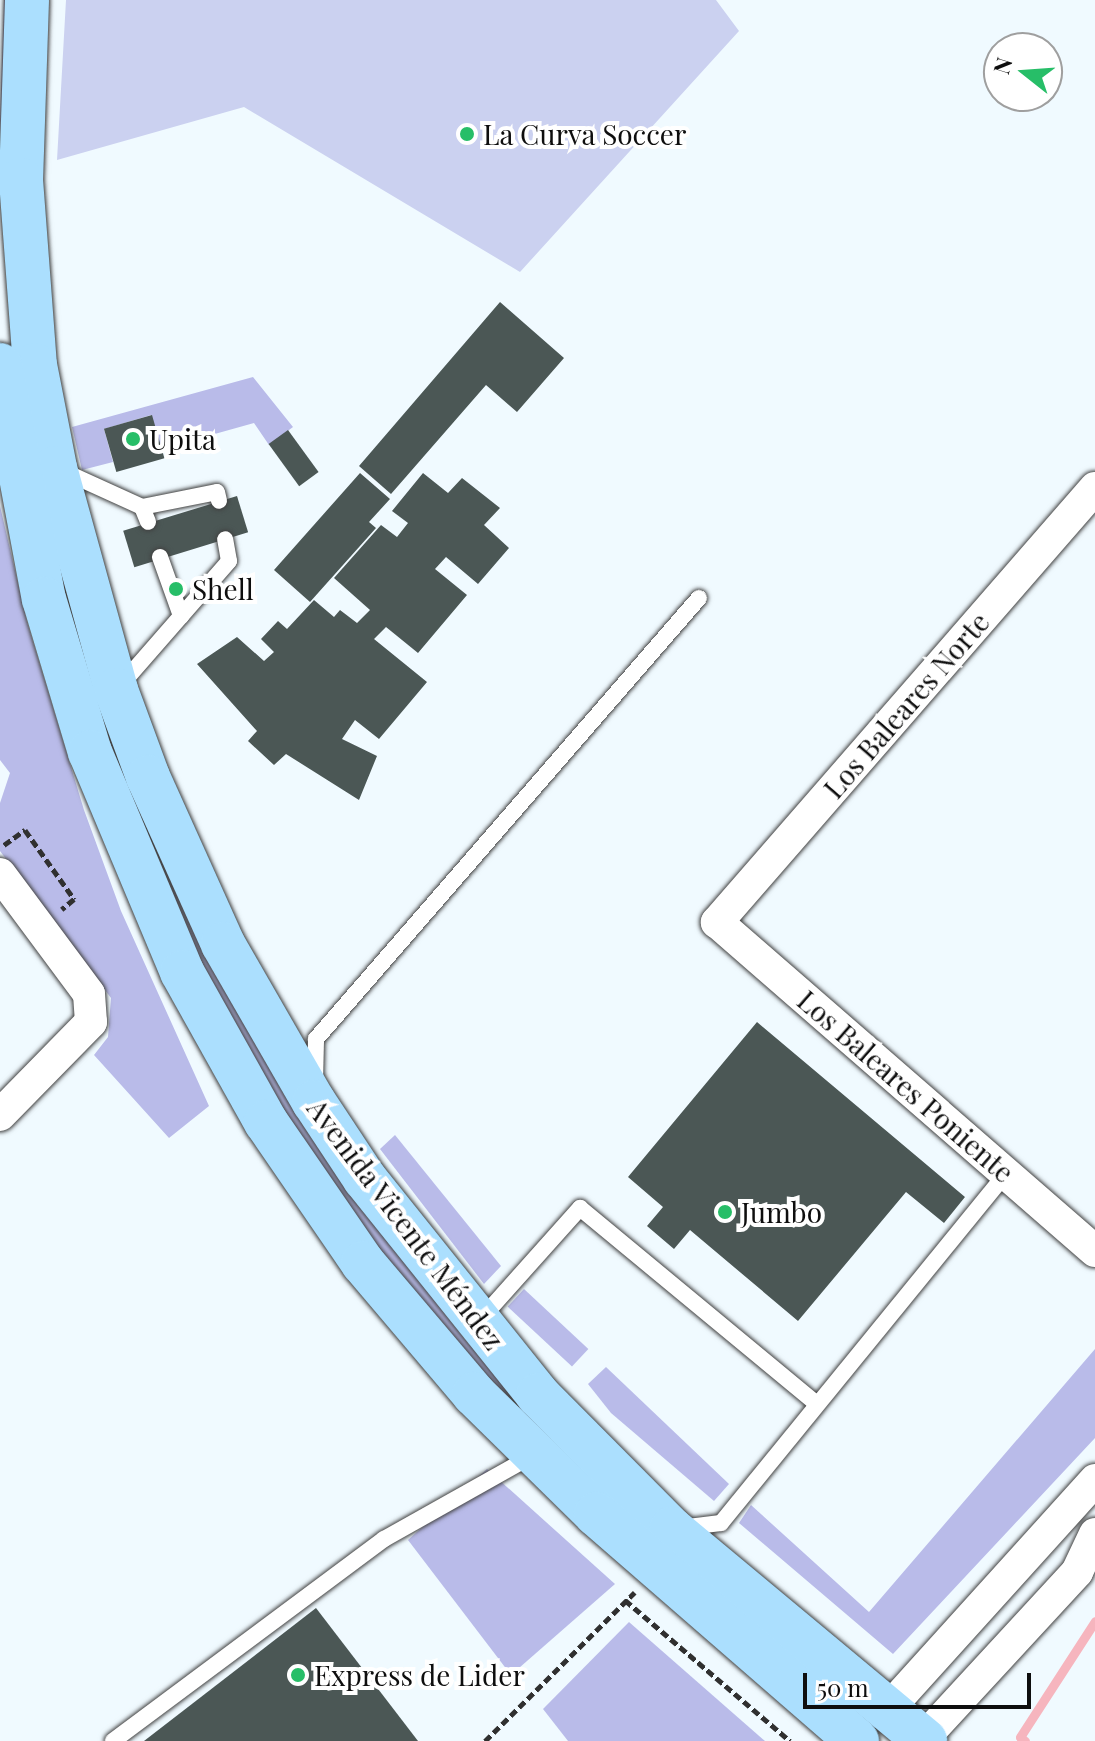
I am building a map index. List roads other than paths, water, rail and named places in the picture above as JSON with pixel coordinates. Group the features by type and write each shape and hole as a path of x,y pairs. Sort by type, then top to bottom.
{"main road":[{"name":"Avenida Vicente Méndez","path":"27,0 18,365 27,521 65,676 117,826 182,972 266,1122 363,1263 436,1351 533,1455 890,1707 923,1740"},
{"name":"Avenida Vicente Méndez","path":"18,365 55,468 116,690 148,777 223,944 314,1102 365,1179 477,1324 592,1452 666,1550 858,1741"},
{"path":"858,1741 890,1707"}],"street":[{"name":"Los Baleares Norte","path":"717,922 1095,488"},
{"path":"0,874 89,994 91,1022 0,1115"},
{"name":"Los Baleares Poniente","path":"717,922 1095,1251"},
{"path":"890,1707 1095,1480"},
{"path":"923,1740 1077,1572 1095,1534"}],"lane":[{"path":"55,468 145,514 217,492 219,501"},
{"path":"116,690 229,561 225,539"},
{"path":"160,557 181,616"},
{"path":"314,1102 316,1039 699,598"},
{"path":"666,1550 721,1523 1006,1174"},
{"path":"477,1324 580,1208 816,1403"},
{"path":"113,1741 384,1539 533,1455"}],"waterway":[{"path":"1025,1741 1020,1737 1095,1621"}],"place":[{"name":"La Curva Soccer","path":"467,134"},
{"name":"Upita","path":"133,439"},
{"name":"Shell","path":"176,589"},
{"name":"Jumbo","path":"725,1212"},
{"name":"Express de Lider","path":"298,1675"}]}
